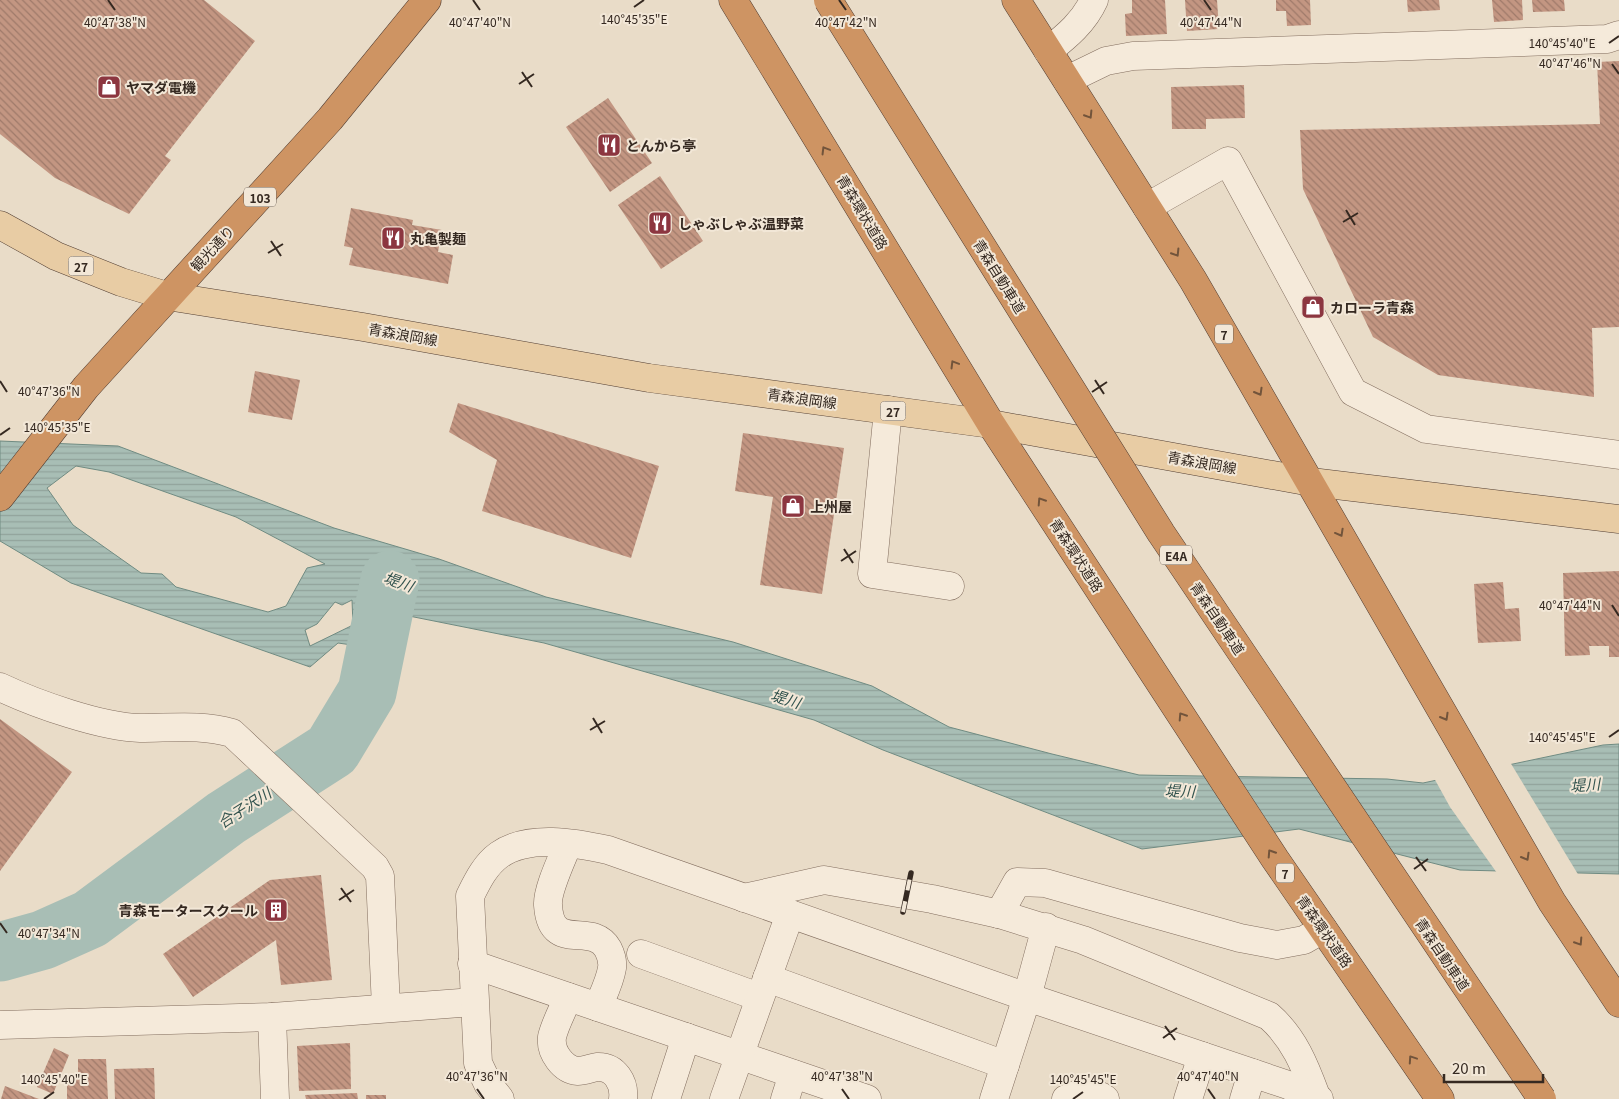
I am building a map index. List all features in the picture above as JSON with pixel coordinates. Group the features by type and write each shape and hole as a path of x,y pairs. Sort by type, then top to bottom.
{"highway":[{"name":"青森環状道路","path":"734,0 991,424 1136,644 1274,859 1440,1099"},
{"name":"青森自動車道","path":"828,0 1161,533 1542,1099"},
{"name":"7","path":"1016,0 1193,280 1552,902 1619,1003"},
{"name":"観光通り","path":"0,497 86,387 330,119 417,4"}],"main road":[{"name":"青森浪岡線","path":"0,225 56,256 122,282 167,296 363,327 649,378 991,424 1311,482 1619,519"}],"street":[{"path":"1048,51 1070,34 1088,14 1094,0"},
{"path":"1068,80 1106,61 1133,56 1607,39 1619,35"},
{"path":"1147,207 1228,161 1353,392 1426,429 1619,455"},
{"path":"888,410 872,574 950,586"},
{"path":"0,686 78,717 138,728 211,727 232,733 375,867 380,876 386,1007"},
{"path":"500,1099 488,1084 478,1063 470,896 480,875 499,855 521,845 548,843 608,850 1027,997 1252,1073 1318,1098"},
{"path":"568,844 549,897 549,911 554,923 562,933 567,936 586,935 598,937 609,951 612,969 598,1007"},
{"path":"744,898 824,880 906,893 999,914 1046,927 1269,1016 1283,1028 1294,1044 1318,1098"},
{"path":"999,914 1017,882 1045,883 1240,938 1277,945 1304,940 1323,929"},
{"path":"724,1099 738,1055 790,914"},
{"path":"994,1099 1027,997 1046,927"},
{"path":"641,954 763,987 1005,1065"},
{"path":"472,964 738,1055 789,1086 867,1099"},
{"path":"568,997 552,1038 557,1057 573,1070 580,1071 602,1067 608,1069 621,1082 623,1099"},
{"path":"0,1026 272,1017 386,1007 474,1002"},
{"path":"272,1017 275,1099"},
{"path":"666,1099 686,1037"},
{"path":"1188,1099 1202,1056"},
{"path":"1244,1099 1252,1073"},
{"path":"1066,1099 1082,1093 1094,1093 1105,1099"}],"water":[{"name":"堤川","path":"0,441 118,446 334,528 439,559 546,597 733,642 872,686 949,727 1139,775 1387,779 1423,783 1603,745 1619,744 1619,874 1460,870 1299,829 1142,849 883,750 814,720 544,643 404,615 380,649 338,643 310,667 71,583 0,541","holes":["76,466 109,472 236,517 325,564 307,568 286,606 268,612 176,587 162,574 141,573 73,525 47,488","352,600 353,625 310,646 305,630 317,624 335,602 342,605"]}],"pier":[{"path":"1510,762 1579,876 1497,873 1450,807 1434,778"}],"building":[{"name":"ヤマダ電機","path":"0,0 204,0 255,41 165,156 171,160 129,214 55,178 0,134"},
{"path":"1132,0 1165,0 1167,34 1126,36 1125,14 1132,13"},
{"path":"1185,0 1217,0 1219,29 1187,31"},
{"path":"1276,0 1310,0 1311,25 1287,26 1286,11 1276,11"},
{"path":"1407,0 1439,0 1440,10 1408,12"},
{"path":"1492,0 1522,0 1523,20 1494,22"},
{"path":"1532,0 1564,0 1565,11 1533,12"},
{"path":"1619,61 1619,327 1592,328 1594,397 1438,375 1373,337 1303,189 1300,130 1600,124 1597,62"},
{"path":"1244,85 1245,118 1206,119 1206,129 1172,129 1171,87"},
{"name":"とんから亭","path":"608,98 652,163 610,192 566,127"},
{"name":"しゃぶしゃぶ温野菜","path":"660,176 703,241 661,269 618,205"},
{"name":"丸亀製麺","path":"351,208 413,220 412,225 442,230 438,252 453,255 448,284 349,265 353,248 344,246"},
{"path":"255,371 300,380 292,420 248,412"},
{"path":"458,403 659,466 631,558 482,511 497,460 449,432"},
{"path":"743,433 844,448 822,594 760,585 773,497 735,491"},
{"path":"1619,571 1619,657 1609,657 1609,646 1589,646 1590,655 1565,656 1563,573"},
{"path":"1503,582 1505,609 1519,608 1521,641 1478,643 1474,584"},
{"path":"0,719 72,772 0,871"},
{"name":"青森モータースクール","path":"321,875 332,980 281,985 276,940 193,997 163,954 270,880"},
{"path":"350,1043 351,1089 299,1091 297,1046"},
{"path":"54,1048 69,1055 53,1094 37,1087"},
{"path":"78,1059 106,1059 108,1099 67,1099 67,1078 78,1078"},
{"path":"154,1068 155,1099 115,1099 114,1069"},
{"path":"5,1086 39,1099 1,1099"},
{"path":"357,1093 358,1099 306,1099 305,1095"},
{"path":"366,1095 386,1095 386,1099 366,1099"}],"waterway":[{"name":"合子沢川","path":"0,952 43,940 90,919 226,818 332,750 367,692 390,580"}],"railway":[{"path":"903,912 911,873"}],"place":[{"name":"ヤマダ電機","path":"109,87"},
{"name":"とんから亭","path":"609,145"},
{"name":"しゃぶしゃぶ温野菜","path":"660,223"},
{"name":"丸亀製麺","path":"393,238"},
{"name":"カローラ青森","path":"1313,307"},
{"name":"上州屋","path":"793,506"},
{"name":"青森モータースクール","path":"276,910"}]}
